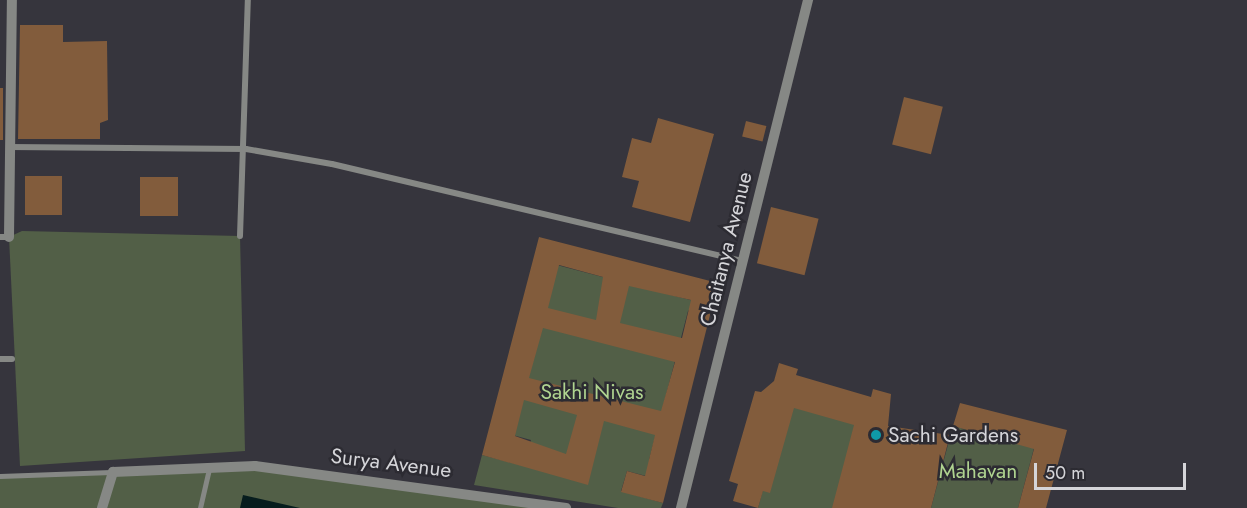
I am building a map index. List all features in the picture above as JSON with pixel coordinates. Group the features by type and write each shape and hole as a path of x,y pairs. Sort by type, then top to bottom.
{"street":[{"path":"5,237 5,147 12,0"},
{"path":"240,236 246,149 248,0"},
{"name":"Chaitanya Avenue","path":"681,508 808,0"},
{"path":"5,147 246,149 332,164 743,261"},
{"path":"0,359 12,359"},
{"name":"Surya Avenue","path":"113,472 255,466 566,508"},
{"path":"102,508 113,472"}],"lane":[{"path":"200,508 209,467"},
{"path":"0,476 113,472"}],"green space":[{"path":"22,231 240,236 245,451 20,466 9,237"},
{"name":"Sakhi Nivas","path":"553,264 698,302 688,311 649,460 650,477 627,471 621,491 663,503 661,508 618,508 474,485 482,455 524,466 531,440 505,433"},
{"path":"787,400 863,421 840,508 758,508"},
{"name":"Mahavan","path":"953,426 1034,448 1018,508 931,508"},
{"path":"255,466 566,508 0,508 0,475"}],"shaded area":[{"path":"243,495 300,508 240,508"}],"building":[{"path":"20,25 63,25 63,42 107,41 108,120 100,123 100,139 18,139"},
{"path":"0,88 3,88 3,140 0,140"},
{"path":"904,97 943,107 931,154 892,145"},
{"path":"658,118 714,134 690,222 632,207 639,181 622,177 632,138 651,143"},
{"path":"746,121 766,126 763,142 742,137"},
{"path":"25,176 62,176 62,215 25,215"},
{"path":"140,177 178,177 178,216 140,216"},
{"path":"771,207 819,219 805,275 757,263"},
{"path":"539,237 718,283 663,503 621,492 627,471 645,476 655,435 604,421 588,485 482,455","holes":["559,265 603,277 596,320 548,308","629,286 691,300 682,338 620,323","543,328 675,362 661,411 529,378","524,400 577,415 566,454 515,436"]},
{"name":"Sachi Gardens","path":"779,363 798,369 796,375 871,397 873,389 891,394 888,426 950,435 931,508 832,508 854,425 794,408 770,493 763,491 758,508 733,501 738,484 729,481 755,391 761,392 774,381"},
{"path":"960,403 1067,430 1046,508 1018,508 1034,449 953,426"}],"place":[{"name":"Sachi Gardens","path":"876,435"}]}
